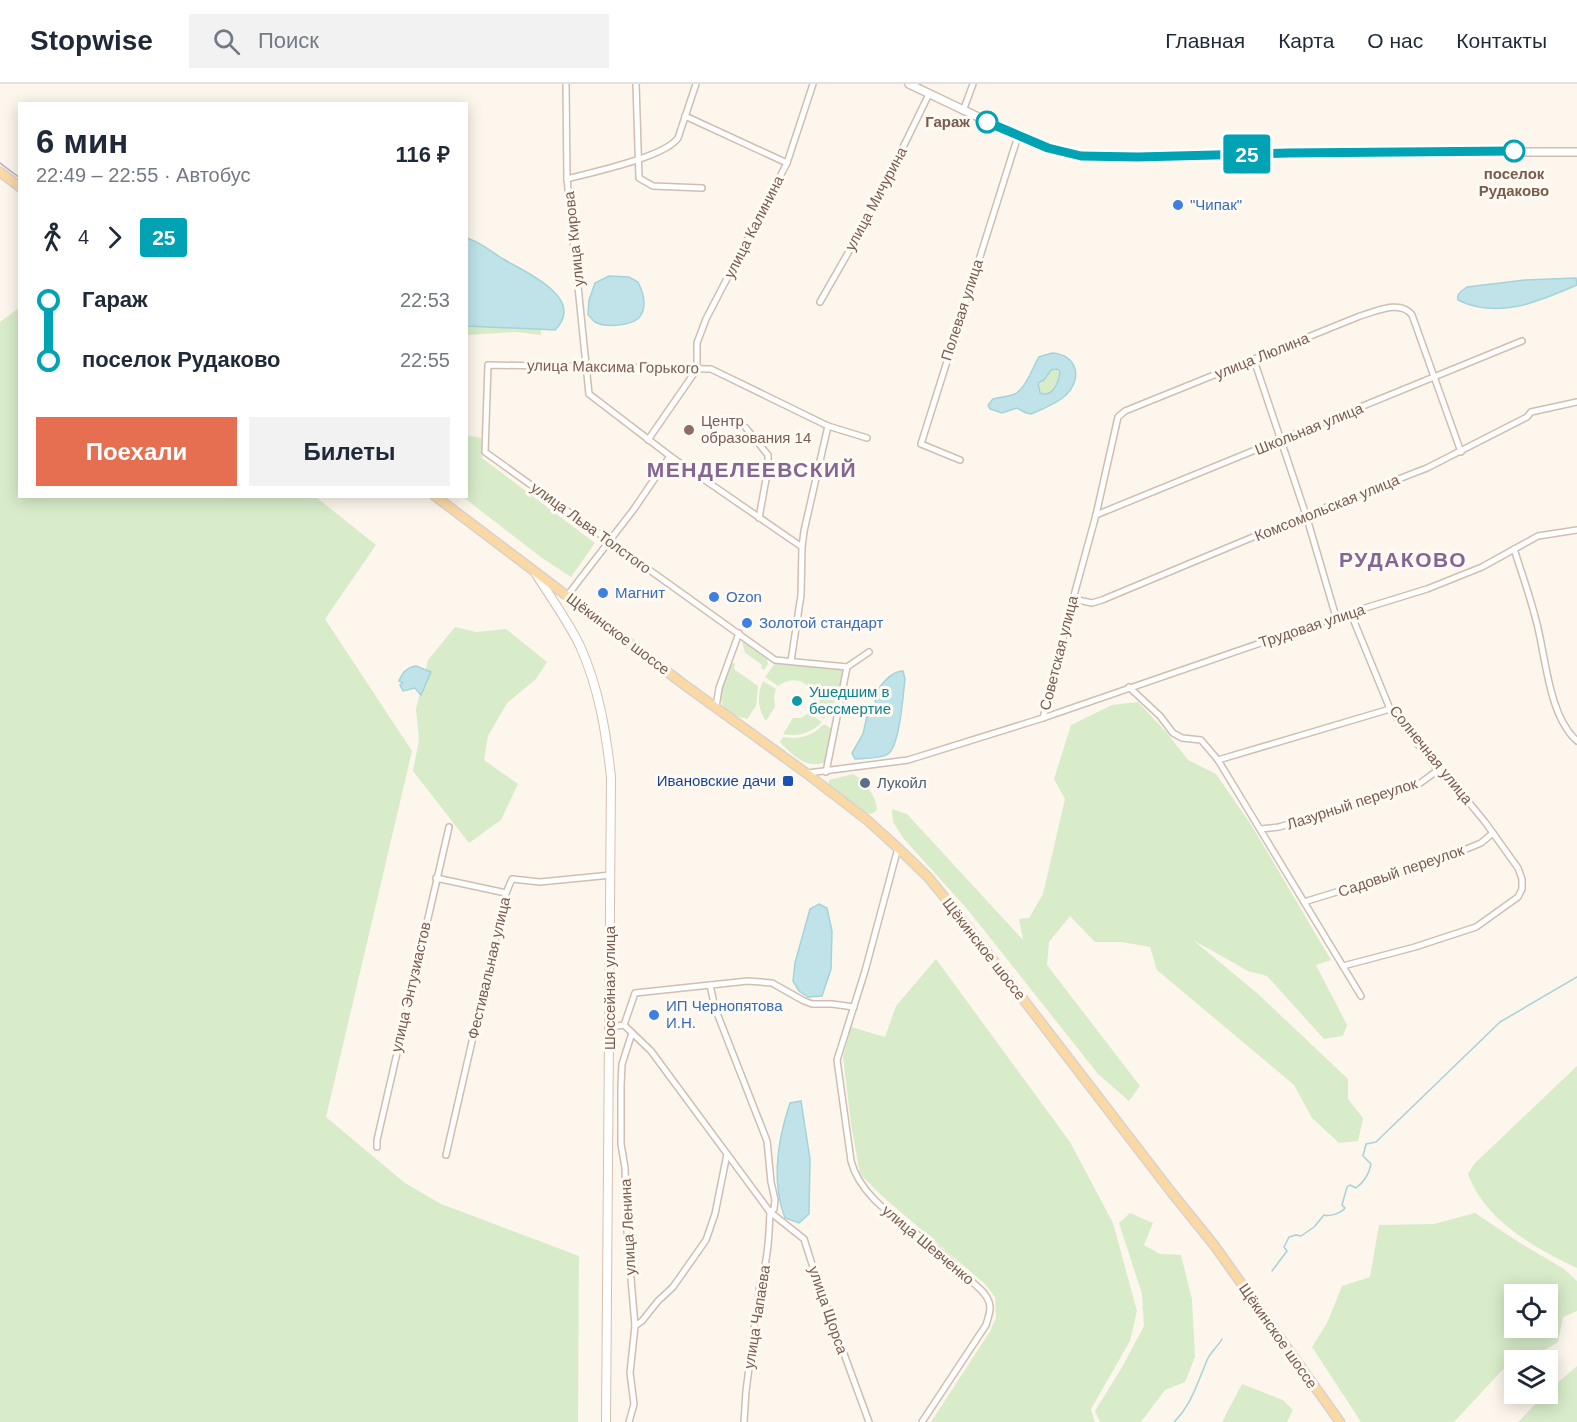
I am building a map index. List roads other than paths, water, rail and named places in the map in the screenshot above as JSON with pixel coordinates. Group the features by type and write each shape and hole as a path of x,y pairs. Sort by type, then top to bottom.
{"main road":[{"path":"0,172 18,186"},
{"name":"Щёкинское шоссе","path":"438,498 867,820 928,877 1164,1184 1214,1245 1317,1393 1340,1422"},
{"name":"Шоссейная улица","path":"534,571 579,645 598,696 611,777 606,1422"}],"street":[{"name":"улица Кирова","path":"566,84 567,179 589,394 648,440"},
{"path":"636,84 639,178 653,186 702,188"},
{"path":"567,179 638,159 673,145 686,116 696,84"},
{"name":"улица Калинина","path":"697,369 697,343 706,319 787,163 813,84"},
{"path":"909,84 1018,136 1048,148 1081,156 1577,152"},
{"path":"963,111 973,84"},
{"name":"улица Мичурина","path":"820,302 872,211 929,94"},
{"path":"686,116 787,163"},
{"name":"Полевая улица","path":"960,460 921,444 1018,136"},
{"name":"улица Люлина","path":"1117,422 1125,411 1360,316 1400,307 1412,315 1433,379"},
{"name":"Школьная улица","path":"1096,515 1282,441 1522,341"},
{"path":"1254,360 1306,515 1336,617"},
{"name":"улица Максима Горького","path":"488,365 711,369 828,426 867,438"},
{"name":"улица Льва Толстого","path":"488,365 485,452 775,660 847,667"},
{"path":"697,369 648,440 802,548"},
{"path":"1433,379 1461,452"},
{"name":"Комсомольская улица","path":"1073,599 1092,603 1102,600 1306,515 1427,468 1527,417 1531,412 1577,402"},
{"name":"Советская улица","path":"806,773 908,760 1043,718 1096,515 1117,422"},
{"path":"791,661 801,595 804,531 828,426"},
{"path":"746,428 768,454 768,468 759,518"},
{"path":"567,596 610,541 670,456"},
{"name":"Трудовая улица","path":"1043,718 1336,617 1427,589 1482,567 1538,536 1577,530"},
{"path":"1514,549 1537,624 1545,665 1557,707 1568,732 1577,741"},
{"name":"Солнечная улица","path":"1343,966 1415,947 1476,927 1511,904 1522,889 1522,879 1518,868 1493,832 1453,783 1438,770 1390,709 1351,614"},
{"path":"716,707 719,688 739,633"},
{"path":"826,772 847,667 869,652"},
{"path":"1129,687 1160,716 1173,733 1182,738 1201,740 1218,760 1361,996"},
{"path":"1218,760 1390,709"},
{"name":"Лазурный переулок","path":"1261,829 1279,827 1419,784 1438,770"},
{"name":"улица Энтузиастов","path":"377,1147 376,1140 449,827"},
{"name":"Садовый переулок","path":"1304,902 1437,861 1481,843 1493,832"},
{"name":"улица Шевченко","path":"898,848 892,862 885,900 837,1060 854,1175 892,1217 958,1268 982,1292 989,1301 991,1309 986,1325 922,1422"},
{"name":"Фестивальная улица","path":"446,1155 506,893 512,879 540,882 611,876"},
{"path":"436,878 506,893"},
{"path":"624,1025 635,993 748,981 772,983 812,1004 854,1007"},
{"name":"улица Чапаева","path":"710,985 715,1008 767,1141 775,1200 774,1209 770,1212 769,1238 760,1284 744,1422"},
{"path":"610,1027 624,1025"},
{"path":"624,1025 651,1051 770,1212"},
{"name":"улица Ленина","path":"629,1422 634,1404 630,1373 635,1326 621,1132 622,1064 632,1033"},
{"path":"635,1326 673,1287 706,1240 715,1214 727,1154"},
{"name":"улица Щорса","path":"770,1212 804,1239 869,1422"}],"water":[{"path":"468,238 549,287 563,307 563,318 555,330 468,326"},
{"path":"609,276 629,277 638,282 643,294 643,311 633,322 606,325 595,322 588,315 589,300 595,283"},
{"path":"1576,278 1577,285 1519,306 1488,308 1473,306 1458,300 1459,294 1467,287 1525,280"},
{"path":"1052,353 1068,358 1072,363 1076,375 1071,389 1065,396 1031,414 1017,408 1002,413 990,409 988,405 993,399 1012,395 1021,389 1039,357","holes":["1051,370 1060,371 1057,384 1052,391 1045,394 1040,393 1038,383 1044,380"]},
{"path":"416,666 431,672 421,695 415,688 403,691 400,685 403,683 399,681 405,671"},
{"path":"903,671 905,679 902,707 892,749 881,757 855,759 852,753 863,734 867,716 877,709 875,699 879,690 885,680"},
{"path":"819,904 827,908 832,931 831,969 822,996 808,997 799,991 793,981 795,963 810,909"},
{"path":"801,1101 810,1159 809,1214 799,1223 785,1218 777,1175 779,1146 790,1103"}],"waterway":[{"path":"1272,1271 1287,1251 1284,1247 1289,1237 1301,1236 1314,1227 1324,1215 1335,1214 1345,1208 1342,1205 1347,1187 1350,1185 1356,1188 1369,1172 1371,1164 1363,1156 1366,1144 1376,1142 1500,1022 1577,977"},
{"path":"1174,1422 1190,1400 1208,1358 1222,1339"}],"tram line":[{"path":"0,163 18,176"}],"place":[{"name":"Гараж","path":"987,122"},
{"name":"поселок Рудаково","path":"1514,151"},
{"name":"\"Чипак\"","path":"1178,205"},
{"name":"Центр образования 14","path":"689,430"},
{"name":"Магнит","path":"603,593"},
{"name":"Ozon","path":"714,597"},
{"name":"Золотой стандарт","path":"747,623"},
{"name":"Ушедшим в бессмертие","path":"797,701"},
{"name":"Ивановские дачи","path":"788,781"},
{"name":"Лукойл","path":"865,783"},
{"name":"ИП Чернопятова И.Н.","path":"654,1015"}],"district":[{"name":"МЕНДЕЛЕЕВСКИЙ","path":"752,470"},
{"name":"РУДАКОВО","path":"1403,560"}]}
